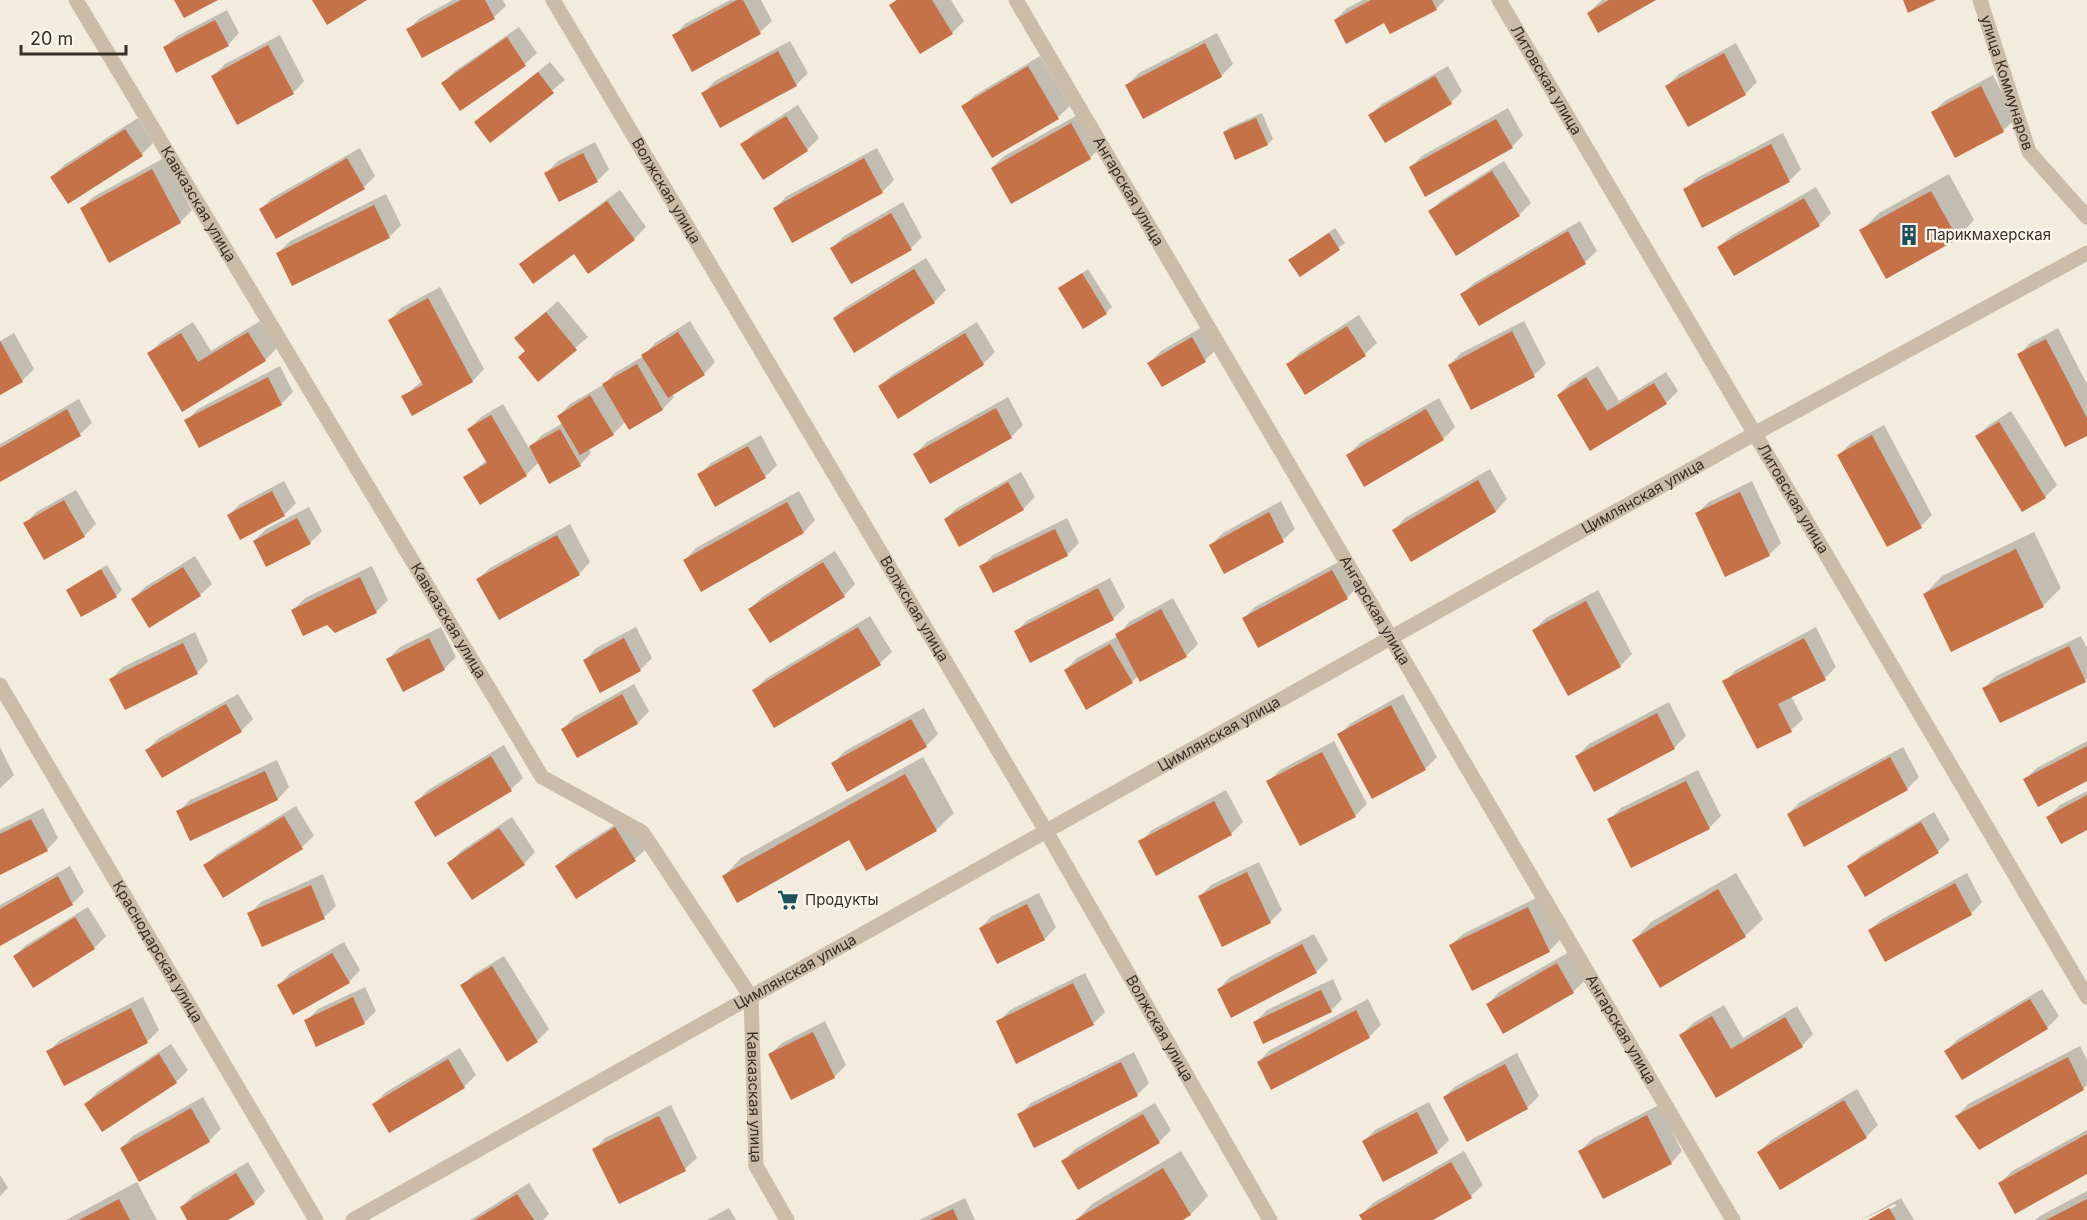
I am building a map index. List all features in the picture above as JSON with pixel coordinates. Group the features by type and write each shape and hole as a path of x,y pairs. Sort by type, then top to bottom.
{"street":[{"name":"Кавказская улица","path":"76,0 542,777 642,832 751,997 756,1166 788,1220"},
{"name":"Волжская улица","path":"553,0 1046,831 1270,1220"},
{"name":"Ангарская улица","path":"1016,0 1733,1220"},
{"name":"Литовская улица","path":"1499,0 2087,998"},
{"name":"улица Коммунаров","path":"1980,0 2029,152 2087,217"},
{"name":"Цимлянская улица","path":"353,1220 1754,434 2087,253"},
{"name":"Краснодарская улица","path":"0,685 316,1220"}],"building":[{"path":"174,0 218,0 184,18"},
{"path":"312,0 367,0 327,25"},
{"path":"461,0 485,0 495,19 422,58 406,29"},
{"path":"737,0 743,0 761,34 692,72 672,35"},
{"path":"897,0 932,0 953,34 920,54 889,5"},
{"path":"1371,0 1432,0 1437,10 1390,34 1384,23 1346,44 1334,20"},
{"path":"1609,0 1656,0 1598,33 1587,13"},
{"path":"1903,0 1936,0 1908,13"},
{"path":"215,20 229,46 176,73 163,47"},
{"path":"507,37 526,66 460,111 441,83"},
{"path":"1205,43 1222,77 1143,119 1125,85"},
{"path":"268,45 294,94 237,125 211,76"},
{"path":"778,51 797,86 720,128 701,93"},
{"path":"1724,53 1746,95 1688,127 1665,86"},
{"path":"1028,66 1059,119 992,158 961,106"},
{"path":"538,72 554,93 490,143 474,122"},
{"path":"1435,76 1452,104 1385,143 1368,115"},
{"path":"1981,86 2004,132 1955,158 1931,112"},
{"path":"786,116 808,151 763,180 740,144"},
{"path":"1256,118 1268,145 1235,160 1223,132"},
{"path":"1496,119 1513,148 1425,197 1409,167"},
{"path":"1071,123 1091,159 1011,204 991,168"},
{"path":"125,129 143,156 68,204 50,177"},
{"path":"1771,144 1790,182 1702,228 1683,189"},
{"path":"583,153 598,182 559,202 544,173"},
{"path":"347,158 365,189 276,239 259,209"},
{"path":"864,158 883,193 792,243 773,208"},
{"path":"152,169 181,223 109,263 80,208"},
{"path":"1492,171 1520,216 1456,256 1428,211"},
{"name":"Парикмахерская","path":"1931,191 1958,239 1886,279 1859,230"},
{"path":"1804,198 1820,226 1734,276 1717,247"},
{"path":"607,201 635,240 588,274 574,254 533,284 519,264"},
{"path":"374,205 390,238 292,286 276,253"},
{"path":"891,213 912,250 851,284 830,248"},
{"path":"1568,231 1586,264 1479,326 1460,294"},
{"path":"1329,233 1340,250 1300,277 1288,260"},
{"path":"914,269 935,303 854,353 833,318"},
{"path":"1082,273 1107,314 1083,329 1058,288"},
{"path":"428,298 473,382 412,416 401,396 423,385 388,320"},
{"path":"546,312 577,350 538,382 518,357 525,351 514,338"},
{"path":"1347,326 1366,356 1305,395 1286,364"},
{"path":"1512,331 1535,377 1471,410 1448,365"},
{"path":"248,332 266,361 182,412 147,353 181,333 198,362"},
{"path":"678,332 705,375 668,398 641,355"},
{"path":"965,333 984,365 898,419 878,386"},
{"path":"1192,337 1206,362 1162,387 1147,363"},
{"path":"2046,339 2087,418 2087,436 2065,447 2017,354"},
{"path":"0,341 23,382 0,395"},
{"path":"637,364 663,410 629,430 602,384"},
{"path":"268,377 282,405 199,448 184,420"},
{"path":"1586,377 1607,411 1654,383 1667,404 1590,451 1557,395"},
{"path":"590,395 614,435 580,455 557,416"},
{"path":"996,408 1012,438 930,484 913,454"},
{"path":"67,409 81,436 0,482 0,448"},
{"path":"1426,409 1444,440 1364,487 1346,455"},
{"path":"491,415 527,476 480,505 463,477 487,463 467,429"},
{"path":"1999,422 2046,498 2022,512 1975,436"},
{"path":"560,429 581,466 549,484 529,446"},
{"path":"1872,435 1922,528 1887,547 1837,455"},
{"path":"748,446 766,478 715,507 697,474"},
{"path":"1478,480 1496,512 1411,562 1392,530"},
{"path":"1008,482 1024,510 959,547 944,519"},
{"path":"272,491 285,516 240,540 227,515"},
{"path":"1740,492 1770,556 1725,577 1695,513"},
{"path":"64,500 85,537 44,560 23,523"},
{"path":"787,502 804,533 701,592 683,560"},
{"path":"1269,512 1284,542 1224,574 1209,545"},
{"path":"297,518 311,544 266,567 253,541"},
{"path":"1055,529 1068,556 993,593 979,566"},
{"path":"557,535 580,575 499,620 476,579"},
{"path":"2016,549 2044,607 1951,652 1923,594"},
{"path":"823,562 845,597 770,643 748,609"},
{"path":"183,567 201,596 149,628 131,599"},
{"path":"101,569 117,597 81,617 66,590"},
{"path":"1332,570 1348,599 1258,648 1242,618"},
{"path":"360,577 377,613 335,633 327,625 303,636 291,610"},
{"path":"1098,588 1114,620 1030,663 1014,631"},
{"path":"1586,601 1621,667 1568,696 1532,630"},
{"path":"1161,609 1187,657 1140,682 1115,634"},
{"path":"858,627 881,665 774,728 752,690"},
{"path":"429,638 445,670 403,692 386,659"},
{"path":"624,638 641,671 600,693 583,660"},
{"path":"1804,638 1826,680 1778,704 1792,732 1757,749 1722,681"},
{"path":"183,643 198,674 125,710 109,679"},
{"path":"1110,644 1133,683 1086,710 1064,670"},
{"path":"2069,646 2086,682 2000,723 1982,688"},
{"path":"622,694 638,724 577,758 561,729"},
{"path":"226,704 242,732 162,778 145,750"},
{"path":"1391,705 1426,770 1372,799 1337,734"},
{"path":"1657,713 1675,749 1594,792 1575,756"},
{"path":"911,719 927,747 847,792 831,763"},
{"path":"2087,746 2087,781 2038,807 2023,779"},
{"path":"1322,752 1356,817 1300,846 1266,781"},
{"path":"491,756 512,791 435,837 414,802"},
{"path":"1890,757 1908,790 1804,847 1787,814"},
{"path":"265,771 278,800 190,841 176,811"},
{"path":"905,774 937,831 866,871 849,840 737,903 722,876"},
{"path":"1686,781 1710,829 1631,868 1607,819"},
{"path":"2087,795 2087,830 2061,844 2046,817"},
{"path":"1214,801 1232,835 1156,876 1138,841"},
{"path":"284,816 303,849 223,898 203,865"},
{"path":"31,819 48,851 0,875 0,834"},
{"path":"1921,822 1939,853 1865,897 1847,866"},
{"path":"615,827 636,861 576,899 555,866"},
{"path":"499,828 525,865 472,900 447,863"},
{"path":"1247,872 1271,923 1222,947 1198,896"},
{"path":"58,876 73,905 0,946 0,909"},
{"path":"1955,883 1972,915 1885,962 1868,930"},
{"path":"311,885 325,919 262,947 247,913"},
{"path":"1718,889 1746,937 1660,988 1632,940"},
{"path":"1027,904 1045,940 997,964 979,928"},
{"path":"1528,907 1550,952 1472,991 1449,945"},
{"path":"75,917 95,949 33,988 13,956"},
{"path":"1302,944 1317,973 1231,1018 1217,989"},
{"path":"332,953 350,983 293,1015 277,985"},
{"path":"1557,963 1574,993 1503,1034 1486,1004"},
{"path":"492,966 538,1042 507,1062 460,985"},
{"path":"1073,983 1094,1025 1016,1064 996,1021"},
{"path":"1321,990 1332,1012 1263,1044 1253,1022"},
{"path":"353,997 365,1024 316,1047 304,1020"},
{"path":"2030,999 2048,1029 1962,1080 1944,1051"},
{"path":"131,1008 148,1043 64,1086 46,1051"},
{"path":"1356,1010 1370,1038 1271,1090 1257,1062"},
{"path":"1712,1016 1731,1049 1785,1017 1803,1047 1716,1098 1679,1035"},
{"path":"813,1032 835,1078 791,1100 768,1054"},
{"path":"159,1054 177,1083 102,1132 84,1104"},
{"path":"2068,1057 2084,1090 1979,1150 1955,1116"},
{"path":"448,1059 465,1088 389,1133 372,1104"},
{"path":"1121,1062 1138,1096 1034,1148 1017,1114"},
{"path":"1505,1064 1528,1109 1467,1142 1443,1097"},
{"path":"1844,1100 1867,1138 1780,1190 1757,1152"},
{"path":"191,1108 210,1142 139,1182 120,1148"},
{"path":"1417,1112 1438,1153 1383,1182 1362,1141"},
{"path":"1143,1114 1160,1143 1078,1190 1061,1161"},
{"path":"1647,1115 1672,1164 1603,1199 1578,1151"},
{"path":"659,1116 686,1171 619,1204 592,1149"},
{"path":"2087,1134 2087,1174 2015,1214 1998,1183"},
{"path":"1451,1162 1472,1198 1433,1220 1362,1220 1359,1215"},
{"path":"1163,1168 1191,1215 1183,1220 1075,1220"},
{"path":"236,1173 255,1204 228,1220 187,1220 180,1207"},
{"path":"517,1194 534,1220 475,1220"},
{"path":"119,1199 130,1220 79,1220"},
{"path":"2087,1199 2087,1220 2046,1220"},
{"path":"1889,1208 1896,1220 1868,1220"},
{"path":"953,1209 958,1220 930,1220"}],"place":[{"name":"Парикмахерская","path":"1909,235"},
{"name":"Продукты","path":"788,900"}]}
